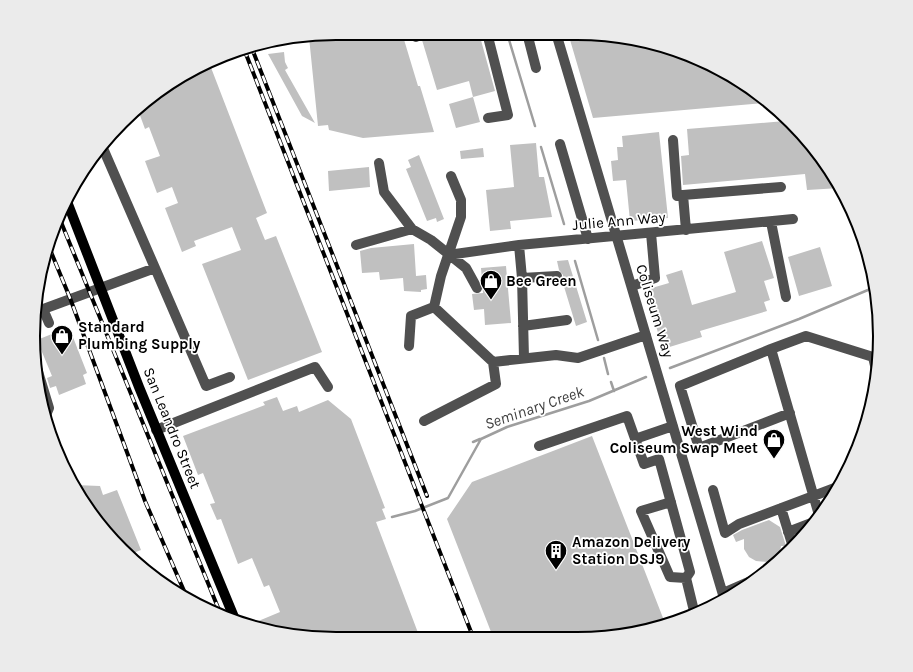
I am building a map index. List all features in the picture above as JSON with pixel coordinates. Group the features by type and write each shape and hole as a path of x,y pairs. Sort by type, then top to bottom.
{"main road":[{"name":"San Leandro Street","path":"70,208 156,430 232,613"}],"street":[{"path":"488,118 508,115 490,40"},
{"path":"529,40 536,68"},
{"name":"Coliseum Way","path":"558,40 723,593"},
{"path":"673,140 677,196 781,187"},
{"path":"560,144 588,238"},
{"path":"104,152 206,386 230,377"},
{"path":"379,163 384,192 412,229 427,236 448,255 466,268 477,288"},
{"path":"434,307 441,276 461,217 461,200 450,176"},
{"path":"683,195 686,230"},
{"name":"Julie Ann Way","path":"448,255 520,245 588,238 793,220"},
{"path":"771,222 786,297"},
{"path":"356,245 412,229"},
{"path":"632,286 655,278 651,233"},
{"path":"520,245 524,358"},
{"path":"42,308 155,268"},
{"path":"522,278 557,276"},
{"path":"409,346 411,316 434,307"},
{"path":"424,421 496,384 493,362 434,307"},
{"path":"42,311 50,323"},
{"path":"523,326 566,320"},
{"path":"493,362 556,355 578,358 646,335"},
{"path":"790,413 699,448 680,386 806,336 872,357"},
{"path":"771,349 817,508"},
{"path":"156,430 315,367 328,387"},
{"path":"539,446 627,416 644,464 659,459 690,572 686,578 693,608"},
{"path":"635,439 673,426"},
{"path":"713,490 725,533 739,524 829,490"},
{"path":"671,502 641,511 670,577 686,578"},
{"path":"781,508 791,540"},
{"path":"788,532 804,526"}],"building":[{"path":"336,40 404,40 434,132 363,138 329,130 328,125 318,126 309,42"},
{"path":"422,40 481,40 495,91 473,97 469,81 437,90"},
{"path":"570,40 616,43 654,50 672,56 725,80 760,103 593,118"},
{"path":"284,52 285,62 288,68 285,70 315,123 302,116 268,54"},
{"path":"211,68 267,213 256,218 265,240 276,236 322,352 248,380 202,264 241,250 232,227 194,241 196,246 182,252 165,208 178,203 172,187 157,193 145,161 160,156 149,127 145,129 140,114 141,113 172,90"},
{"path":"473,97 480,122 456,128 449,104"},
{"path":"780,121 800,141 812,156 833,188 807,190 805,174 683,185 681,156 689,155 687,129"},
{"path":"659,132 668,218 630,221 626,180 613,181 611,161 618,160 617,147 623,147 622,136"},
{"path":"536,143 539,177 544,177 552,217 510,221 511,229 490,231 486,190 514,187 510,145"},
{"path":"483,148 484,157 461,159 460,151"},
{"path":"419,155 444,219 437,222 436,218 427,221 406,169 411,167 408,160"},
{"path":"369,167 370,187 329,191 328,171"},
{"path":"762,241 774,278 764,281 770,300 764,302 767,311 700,331 702,337 663,349 645,290 669,283 666,275 682,270 692,305 736,292 724,252"},
{"path":"414,244 416,276 426,275 427,289 421,290 421,292 404,291 403,278 380,280 379,272 362,273 360,251 371,248"},
{"path":"820,247 832,286 799,296 788,257"},
{"path":"568,260 587,322 576,326 562,280 563,275 559,270 557,261"},
{"name":"Bee Green","path":"506,266 511,323 485,325 484,309 474,310 472,294 483,293 481,268"},
{"name":"Standard Plumbing Supply","path":"69,327 87,373 83,375 86,384 59,395 56,386 50,388 47,378 52,376 41,349 40,339"},
{"path":"277,397 283,411 297,406 299,412 328,400 351,419 385,508 382,509 386,519 376,522 418,632 317,631 278,626 257,621 280,612 269,585 264,587 252,558 238,564 221,519 217,520 210,504 215,503 203,473 198,475 183,436 265,405 263,402"},
{"name":"Amazon Delivery Station DSJ9","path":"592,436 663,619 635,626 596,631 491,632 447,519 472,482"},
{"path":"81,485 100,486 103,495 117,490 141,550 134,552 113,531"},
{"path":"769,520 780,527 786,545 781,546 780,551 768,562 756,561 749,557 744,549 744,539 736,542 733,535"}],"waterway":[{"path":"509,40 535,126"},
{"path":"541,147 564,224"},
{"path":"575,261 598,340"},
{"name":"Seminary Creek","path":"670,368 799,319 869,290"},
{"path":"604,358 608,374"},
{"name":"Seminary Creek","path":"392,517 415,511 448,498 481,439 507,427 589,401 646,377"},
{"path":"611,382 614,391"},
{"name":"Seminary Creek","path":"473,442 480,439"}],"railway":[{"path":"253,52 427,496"},
{"path":"246,54 471,632"},
{"path":"62,225 218,607"},
{"path":"52,254 70,298 145,501 183,589"}],"place":[{"name":"Bee Green","path":"491,300"},
{"name":"Standard Plumbing Supply","path":"62,356"},
{"name":"West Wind Coliseum Swap Meet","path":"774,460"},
{"name":"Amazon Delivery Station DSJ9","path":"556,570"}]}
